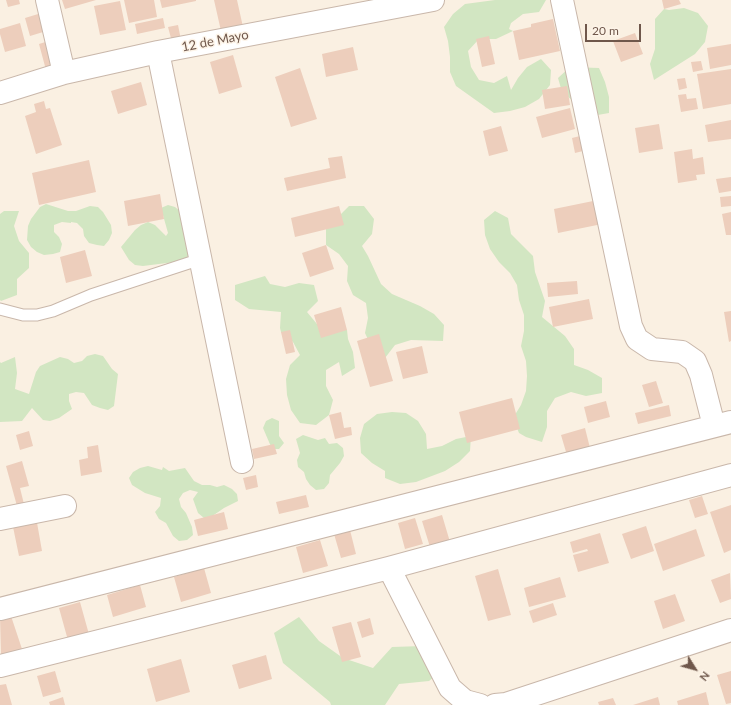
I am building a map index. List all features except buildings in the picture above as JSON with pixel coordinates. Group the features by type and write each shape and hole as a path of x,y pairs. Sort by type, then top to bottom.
{"street":[{"path":"47,0 64,73"},
{"name":"12 de Mayo","path":"0,93 64,73 158,52 433,0"},
{"path":"0,609 723,424 695,361 682,352 652,349 637,339 631,326 562,0"},
{"path":"158,52 242,462"},
{"path":"0,666 389,568 731,474"},
{"path":"0,519 65,506"},
{"path":"389,568 450,688 465,701 480,705"},
{"path":"495,705 506,704 731,630"}],"lane":[{"path":"0,309 23,315 37,315 53,312 91,295 201,258"}],"green space":[{"path":"495,0 546,0 539,12 523,14 511,23 509,29 513,31 496,39 479,39 468,51 471,67 479,80 494,83 507,76 511,90 527,67 541,59 551,70 550,85 539,99 525,107 494,113 456,86 450,72 448,41 444,27 453,14 465,4"},
{"path":"684,8 698,13 708,26 705,42 695,54 654,80 650,64 655,49 655,19 664,9 669,10"},
{"path":"570,67 599,68 609,97 609,113 592,116 579,125 574,116 573,101 562,92 558,78"},
{"path":"46,204 68,211 76,211 90,206 98,207 111,225 112,233 109,240 104,246 89,243 84,236 83,229 77,223 62,222 54,225 54,232 59,237 62,244 60,252 44,255 37,252 31,247 27,240 28,226 31,219 40,207"},
{"path":"168,205 175,207 181,212 189,255 183,261 143,266 135,265 129,260 121,247 135,230 148,222 155,225 166,236 168,233 161,208"},
{"path":"349,206 364,206 374,219 372,234 362,246 381,284 392,294 420,306 434,314 444,325 443,341 411,340 395,345 385,358 372,348 365,333 368,318 366,303 353,295 347,281 348,266 339,254 326,245 326,224 339,216"},
{"path":"4,211 19,211 14,226 19,241 29,253 29,268 17,279 17,295 1,301 0,214"},
{"path":"495,211 508,218 511,234 533,256 535,272 545,301 542,317 565,336 574,349 574,365 588,370 602,378 602,393 586,396 571,392 555,398 547,411 547,427 542,442 519,433 513,418 521,405 526,391 526,361 521,346 524,331 524,315 519,300 517,285 510,273 499,262 490,249 485,235 484,220"},
{"path":"265,276 270,284 285,287 299,283 314,285 318,301 307,312 317,324 347,330 348,339 353,352 355,368 342,376 339,362 326,370 326,386 333,400 329,415 316,425 300,423 291,410 287,395 286,379 290,365 300,355 293,342 281,332 281,312 249,309 235,300 235,285"},
{"path":"95,354 103,356 112,369 118,374 114,406 108,410 100,408 92,405 84,393 76,392 69,394 69,401 72,409 59,418 50,421 43,420 32,408 22,421 0,422 0,362 1,363 15,357 17,373 15,389 29,394 36,372 40,366 60,357 68,359 74,363 82,361 87,356"},
{"path":"392,412 406,413 418,421 426,434 427,449 442,446 456,439 471,436 470,451 459,462 445,471 416,482 400,484 385,478 385,471 372,463 361,453 360,438 364,424 377,414"},
{"path":"272,418 279,421 279,436 284,443 279,449 272,449 263,428 266,421"},
{"path":"303,435 318,440 325,438 329,444 337,443 343,448 344,456 330,475 329,483 324,489 316,490 310,485 304,472 298,467 297,460 300,453 296,439"},
{"path":"148,466 162,470 163,467 169,471 185,468 194,481 202,485 217,487 224,485 232,489 237,494 238,501 211,517 204,518 198,513 193,499 198,492 190,490 183,493 179,499 181,507 186,513 192,527 193,535 187,540 179,541 173,536 166,523 159,519 155,512 160,506 161,498 145,493 132,485 129,478 133,472"},
{"path":"299,617 319,641 343,658 373,668 392,647 423,646 434,677 429,681 399,684 385,705 331,705 330,702 283,663 274,633"}]}
